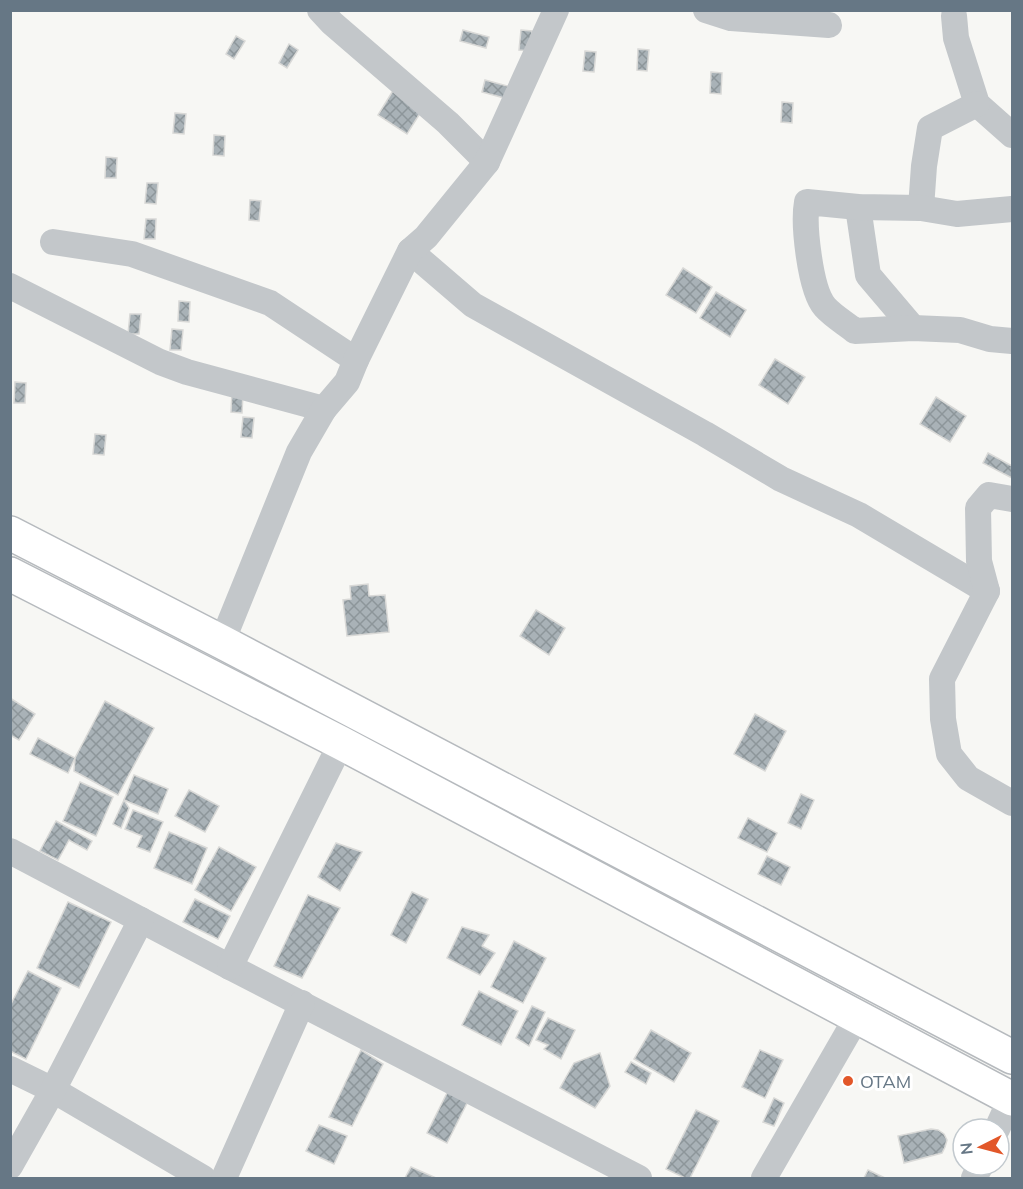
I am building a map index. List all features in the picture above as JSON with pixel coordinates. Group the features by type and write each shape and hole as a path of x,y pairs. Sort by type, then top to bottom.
{"main road":[{"path":"10,533 1012,1057"},
{"path":"10,574 341,743 1012,1098"}],"street":[{"path":"321,10 332,23 448,123 487,162"},
{"path":"222,642 298,452 324,409 347,382 410,251 426,237 487,162 556,10"},
{"path":"706,10 731,18 829,25"},
{"path":"954,16 957,38 977,104 1012,131"},
{"path":"921,208 930,128 977,104"},
{"path":"1012,209 957,214 921,208 858,207 807,202 805,213 810,270 824,306 855,331 913,328 960,330 990,339 1012,340"},
{"path":"858,207 868,275 913,328"},
{"path":"53,242 132,254 270,303 356,360"},
{"path":"410,251 473,304 782,479 859,515 987,591"},
{"path":"10,286 160,363 324,409"},
{"path":"1012,499 989,495 978,508 979,561 987,591 942,678 943,719 949,754 968,778 1012,802"},
{"path":"230,967 341,743"},
{"path":"10,851 639,1179"},
{"path":"10,1166 53,1090 141,920"},
{"path":"224,1179 302,1003"},
{"path":"764,1179 857,1017"},
{"path":"10,1069 53,1090 203,1179"},
{"path":"1003,1117 1012,1098"}],"building":[{"path":"463,30 489,37 486,48 460,41"},
{"path":"521,30 532,31 530,51 519,50"},
{"path":"236,36 245,41 234,59 226,54"},
{"path":"289,44 298,50 287,68 279,63"},
{"path":"638,49 649,50 647,71 637,70"},
{"path":"585,51 596,52 594,72 583,71"},
{"path":"711,72 722,73 721,94 710,93"},
{"path":"485,80 511,87 508,99 482,92"},
{"path":"394,89 424,107 407,134 378,115"},
{"path":"782,102 793,103 792,123 781,122"},
{"path":"175,113 186,114 184,134 173,133"},
{"path":"214,135 225,136 224,156 213,155"},
{"path":"106,157 117,158 116,178 105,178"},
{"path":"147,183 158,183 156,204 145,203"},
{"path":"250,200 261,201 259,221 249,220"},
{"path":"146,219 156,219 155,239 144,239"},
{"path":"683,268 712,287 696,313 666,295"},
{"path":"716,292 746,310 730,337 700,318"},
{"path":"179,301 190,302 189,322 178,321"},
{"path":"130,314 141,314 139,334 128,334"},
{"path":"172,329 183,330 181,350 170,350"},
{"path":"775,359 805,377 788,404 759,385"},
{"path":"15,382 26,383 25,403 14,403"},
{"path":"232,392 243,393 242,413 231,412"},
{"path":"936,397 966,416 950,442 920,424"},
{"path":"243,417 254,418 252,438 241,437"},
{"path":"95,434 106,435 104,455 93,454"},
{"path":"988,453 1012,466 1012,478 983,463"},
{"path":"368,584 369,596 385,595 389,632 347,636 343,600 351,599 350,586"},
{"path":"536,610 565,628 549,655 520,636"},
{"path":"10,698 35,714 19,740 10,735"},
{"path":"105,701 154,728 118,795 74,771 75,758"},
{"path":"755,714 786,731 765,771 734,754"},
{"path":"38,738 75,758 68,773 30,754"},
{"path":"134,775 168,789 158,814 124,800"},
{"path":"80,782 113,797 96,836 63,821"},
{"path":"189,790 219,806 205,832 175,816"},
{"path":"801,794 814,800 801,829 788,823"},
{"path":"124,800 129,808 121,828 113,824"},
{"path":"133,810 163,822 150,852 137,847 142,836 125,829"},
{"path":"748,818 777,833 767,852 738,838"},
{"path":"56,821 92,841 87,850 69,840 58,860 40,851"},
{"path":"169,832 207,848 192,884 154,868"},
{"path":"336,843 362,852 340,891 318,877"},
{"path":"219,847 256,867 231,911 195,890"},
{"path":"767,856 790,867 781,885 758,874"},
{"path":"412,892 428,899 406,943 391,935"},
{"path":"308,895 340,908 302,978 274,966"},
{"path":"195,899 230,916 218,939 183,922"},
{"path":"68,902 111,922 79,988 37,968"},
{"path":"462,927 489,935 482,946 495,953 480,975 447,958"},
{"path":"514,941 546,958 523,1003 491,987"},
{"path":"28,971 61,988 26,1059 10,1051 10,1006"},
{"path":"479,991 518,1011 501,1045 462,1025"},
{"path":"532,1006 545,1012 529,1046 516,1038"},
{"path":"548,1018 575,1030 561,1059 544,1049 548,1045 536,1040"},
{"path":"651,1030 691,1053 674,1082 634,1059"},
{"path":"361,1050 383,1064 352,1126 329,1117"},
{"path":"760,1050 783,1060 765,1098 742,1087"},
{"path":"600,1053 610,1086 595,1108 560,1088 574,1063"},
{"path":"631,1062 651,1073 646,1084 625,1072"},
{"path":"448,1091 468,1101 447,1143 427,1133"},
{"path":"774,1098 784,1103 774,1126 763,1122"},
{"path":"696,1110 719,1121 690,1178 685,1178 666,1169"},
{"path":"319,1125 347,1136 334,1164 306,1151"},
{"path":"931,1129 944,1134 947,1140 942,1153 904,1163 898,1136"},
{"path":"411,1167 436,1178 405,1178"},
{"path":"868,1170 885,1178 864,1178"}],"place":[{"name":"OTAM","path":"848,1081"}]}
